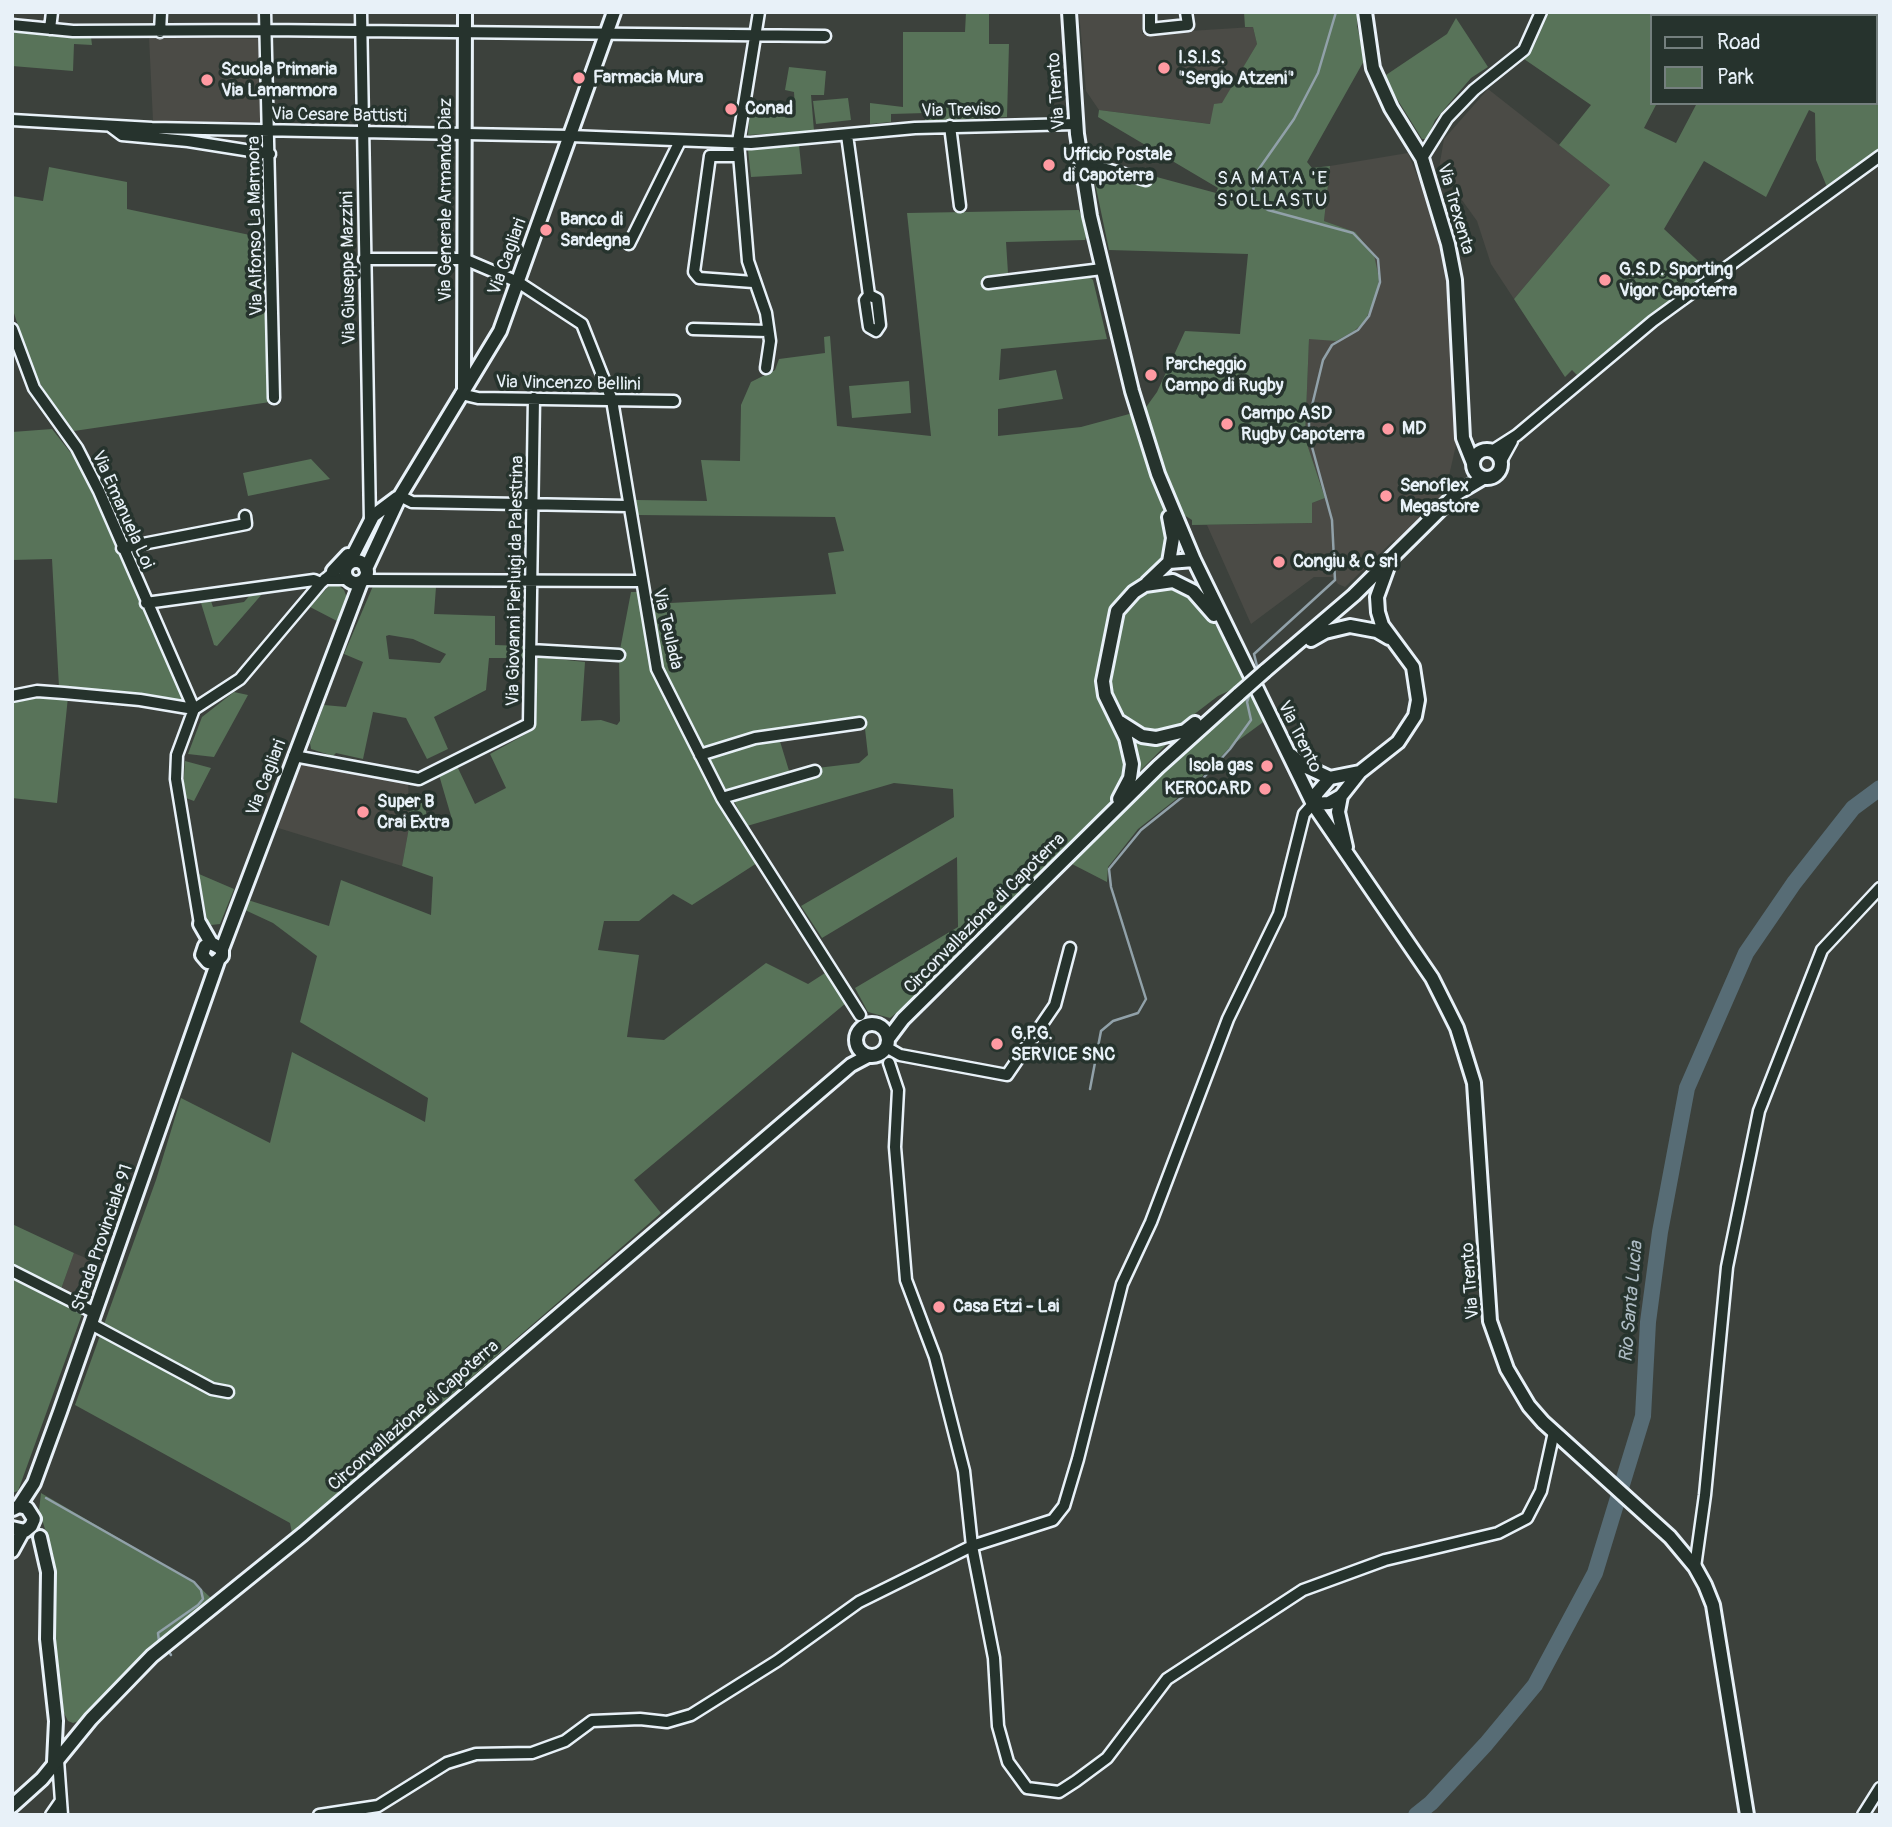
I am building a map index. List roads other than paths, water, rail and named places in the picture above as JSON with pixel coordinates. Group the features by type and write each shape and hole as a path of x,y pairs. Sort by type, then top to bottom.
{"street":[{"path":"50,29 52,12"},
{"path":"160,32 161,12"},
{"name":"Via Alfonso La Marmora","path":"265,12 270,130 274,398"},
{"name":"Via Giuseppe Mazzini","path":"361,12 370,523"},
{"name":"Via Generale Armando Diaz","path":"463,391 465,12"},
{"name":"Via Cagliari","path":"212,951 228,927 353,606 359,577 386,515 500,331 614,12"},
{"path":"759,12 738,142 748,261 753,282 761,295 768,331 766,368"},
{"name":"Via Trento","path":"1069,12 1080,162 1102,269 1132,391 1164,490 1194,560 1313,804 1432,978 1457,1028 1474,1083 1490,1321 1503,1361 1519,1392 1558,1435 1670,1537 1695,1567 1713,1605 1747,1815"},
{"path":"1150,12 1150,29 1188,25 1186,12"},
{"path":"1365,12 1373,68 1391,108 1422,158"},
{"name":"Via Trexenta","path":"1473,465 1462,438 1455,280 1440,213 1422,158 1447,118 1474,90 1524,50 1541,12"},
{"path":"12,24 50,29 160,32 464,31 825,36"},
{"name":"Via Cesare Battisti","path":"12,120 110,126 270,154"},
{"name":"Via Treviso","path":"738,142 950,127 1076,124"},
{"path":"950,127 960,206"},
{"name":"Via Cesare Battisti","path":"148,133 270,130 738,142"},
{"path":"847,135 869,295"},
{"path":"629,244 680,141"},
{"path":"739,156 710,156 694,272 699,278 753,282"},
{"path":"1295,646 1390,561 1456,494 1477,454 1493,454 1653,321 1880,156"},
{"path":"1080,162 1146,180"},
{"path":"364,259 464,259"},
{"name":"Via Teulada","path":"464,259 518,282 582,324 612,400 640,581 657,669 722,798 860,1014"},
{"path":"988,282 1102,269"},
{"name":"Via Emanuela Loi","path":"12,329 34,388 77,448 194,709"},
{"path":"693,329 768,331"},
{"name":"Via Vincenzo Bellini","path":"463,391 478,398 674,401"},
{"name":"Via Giovanni Pierluigi da Palestrina","path":"294,756 412,779 423,778 527,726 534,398"},
{"path":"1456,494 1483,478 1498,474 1493,454 1469,436 1463,419"},
{"path":"1473,465 1483,478"},
{"path":"1164,490 1162,499 1172,527 1169,562"},
{"path":"400,496 412,502 628,506"},
{"name":"Via Cagliari","path":"348,565 373,516 386,515"},
{"path":"122,548 246,524 245,516"},
{"path":"228,927 214,933 200,924 176,779 177,755 194,709 240,679 326,578 361,543"},
{"path":"1094,830 1101,817 1125,791 1130,778 1130,750 1105,695 1103,681 1113,621 1123,602 1169,562 1194,560"},
{"path":"1145,585 1173,581 1184,575 1194,560"},
{"path":"1313,804 1329,803 1341,796 1360,772 1398,742 1415,716 1418,701 1413,667 1382,625 1378,612 1377,597 1390,561"},
{"path":"326,578 359,562 359,577"},
{"path":"348,565 359,577"},
{"path":"146,603 326,578 640,581"},
{"path":"1173,581 1193,591 1230,633"},
{"path":"1295,646 1304,645 1325,632 1350,626 1377,631 1395,641"},
{"name":"Circonvallazione di Capoterra","path":"12,1806 45,1776 81,1732 152,1657 303,1534 851,1065 882,1052 904,1019 1094,830 1225,705 1295,646"},
{"path":"530,650 619,654"},
{"path":"12,696 37,691 194,709"},
{"path":"1116,719 1142,736 1169,737 1185,732 1212,709 1225,705"},
{"path":"700,755 755,738 860,723"},
{"path":"1286,751 1302,765 1330,778 1360,772"},
{"path":"722,798 815,771"},
{"path":"319,1815 378,1806 447,1763 476,1754 533,1753 565,1741 592,1721 640,1719 667,1722 691,1716 777,1661 859,1602 972,1546 1053,1520 1064,1506 1122,1284 1151,1222 1228,1020 1279,914 1304,814 1330,778"},
{"path":"1341,796 1340,825 1349,858"},
{"path":"1695,1567 1705,1495 1727,1267 1759,1111 1822,950 1880,888"},
{"name":"Strada Provinciale 91","path":"12,1551 202,1003 212,951 200,924"},
{"path":"857,1046 1007,1075 1055,1005 1070,948"},
{"path":"860,1014 876,1025 882,1052 898,1090 895,1147 906,1280 935,1357 964,1471 972,1546 994,1658 998,1726 1008,1762 1027,1788 1059,1792 1107,1758 1167,1679 1303,1590 1385,1560 1498,1533 1527,1518 1541,1491 1558,1435"},
{"path":"851,1065 860,1030 860,1014"},
{"path":"860,1030 904,1019"},
{"path":"12,1271 212,1389 229,1392"},
{"path":"22,1519 40,1537 48,1573 47,1639 62,1815"},
{"path":"56,1721 68,1732 81,1732"},
{"path":"45,1776 59,1778"},
{"path":"1863,1815 1880,1788"},
{"path":"51,1815 60,1801"}],"waterway":[{"path":"1258,670 1254,654 1335,580 1332,520 1309,436 1309,418 1323,360 1332,345 1358,330 1369,316 1380,282 1378,259 1353,233 1268,210 1259,205 1253,197 1254,176 1294,119 1318,73 1336,12"},
{"path":"1090,1089 1101,1031 1113,1021 1138,1013 1146,999 1111,887 1109,869 1141,830 1196,786 1230,749 1251,720 1247,702 1250,693"},
{"name":"Rio Santa Lucia","path":"1416,1815 1431,1803 1486,1744 1535,1685 1595,1573 1643,1416 1648,1322 1660,1232 1687,1088 1746,953 1794,883 1853,808 1880,788"},
{"path":"46,1498 194,1582 201,1590 203,1599 158,1633 159,1641"}],"place":[{"name":"I.S.I.S. \"Sergio Atzeni\"","path":"1164,68"},
{"name":"Farmacia Mura","path":"579,78"},
{"name":"Scuola Primaria Via Lamarmora","path":"207,80"},
{"name":"Conad","path":"731,109"},
{"name":"Ufficio Postale di Capoterra","path":"1049,165"},
{"name":"Banco di Sardegna","path":"546,230"},
{"name":"G.S.D. Sporting Vigor Capoterra","path":"1605,280"},
{"name":"Parcheggio Campo di Rugby","path":"1151,375"},
{"name":"Campo ASD Rugby Capoterra","path":"1227,424"},
{"name":"MD","path":"1388,429"},
{"name":"Senoflex Megastore","path":"1386,496"},
{"name":"Congiu & C srl","path":"1279,562"},
{"name":"Isola gas","path":"1267,766"},
{"name":"KEROCARD","path":"1265,789"},
{"name":"Super B Crai Extra","path":"363,812"},
{"name":"G.P.G. SERVICE SNC","path":"997,1044"},
{"name":"Casa Etzi - Lai","path":"939,1307"}],"district":[{"name":"SA MATA 'E S'OLLASTU","path":"1273,190"}]}
